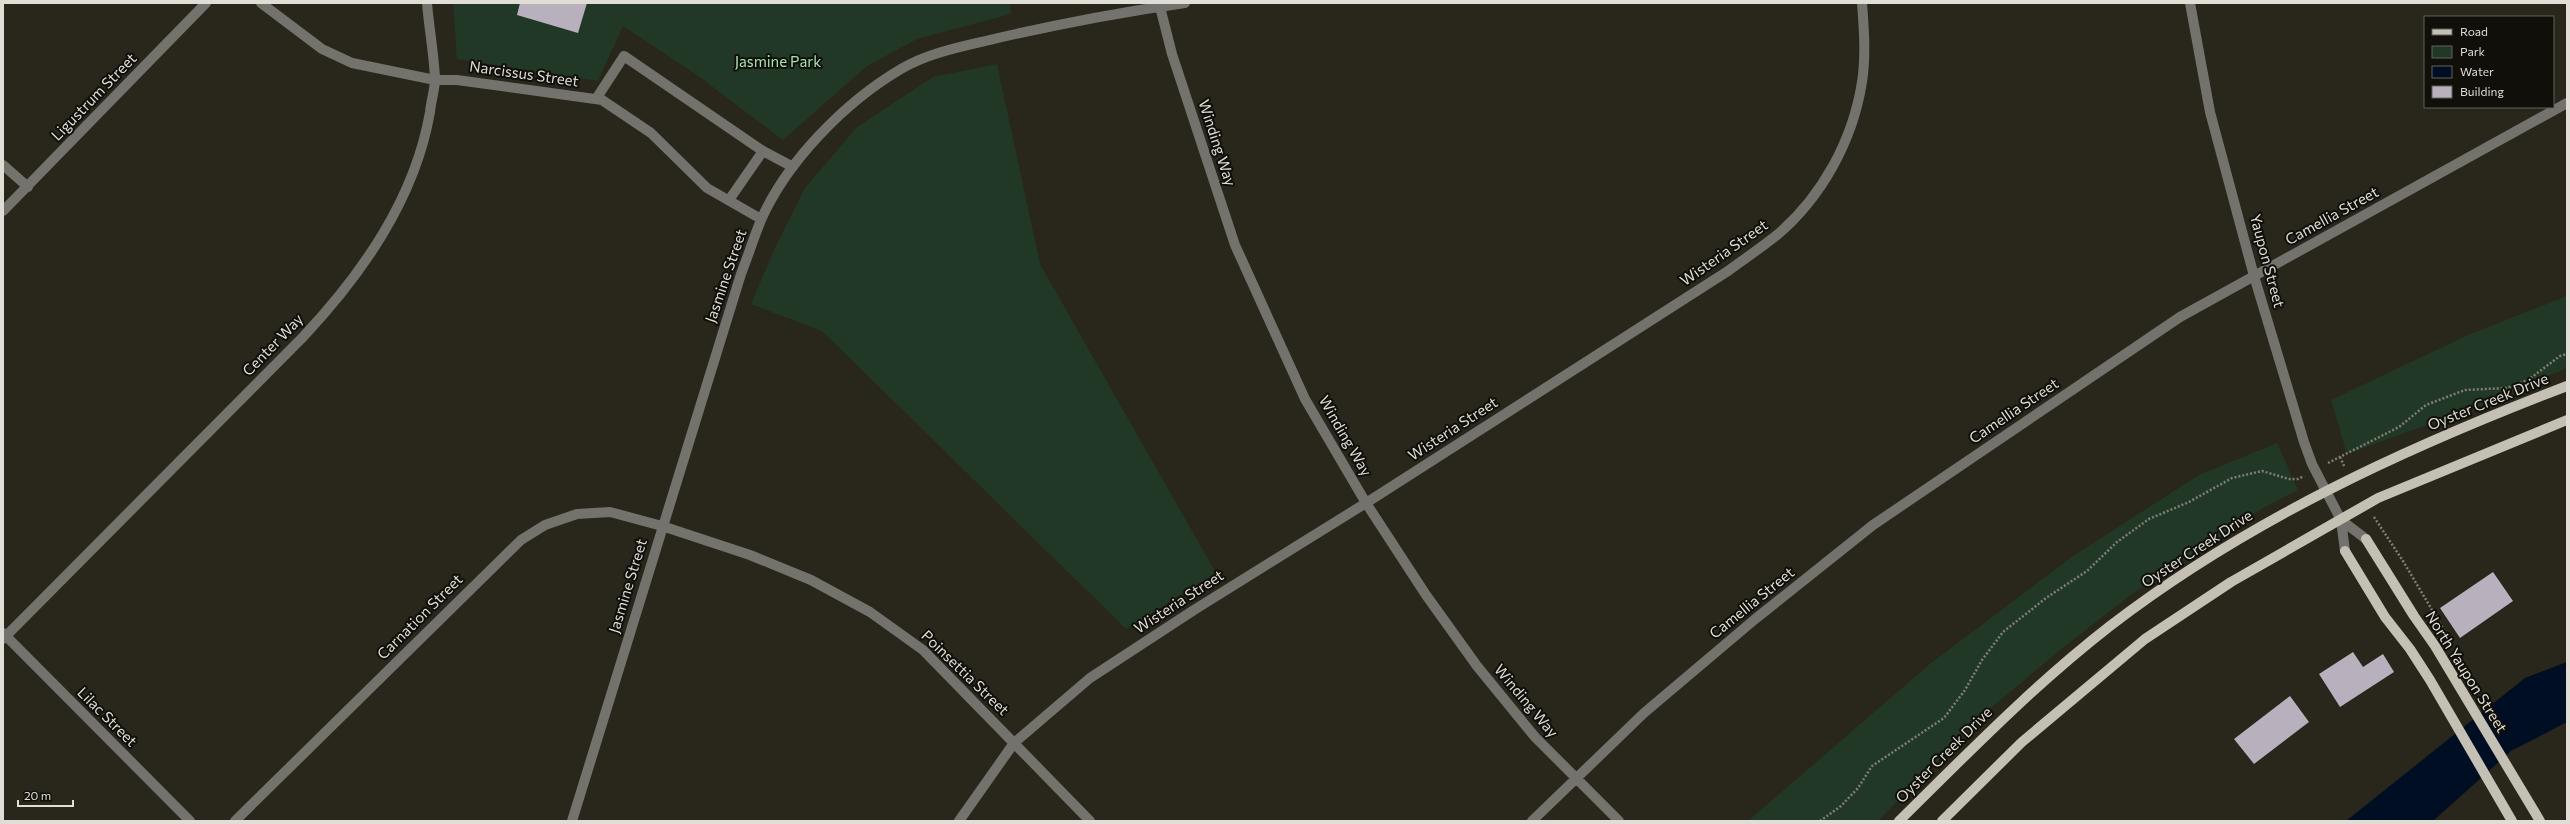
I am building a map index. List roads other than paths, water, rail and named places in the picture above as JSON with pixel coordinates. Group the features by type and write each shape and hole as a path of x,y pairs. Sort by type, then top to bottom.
{"main road":[{"name":"Oyster Creek Drive","path":"1899,821 2008,713 2109,626 2186,572 2272,519 2326,490 2488,417 2567,386"},
{"path":"1942,821 2022,742 2145,639 2232,582 2378,498 2413,482 2567,420"},
{"name":"North Yaupon Street","path":"2366,539 2448,668 2539,820"},
{"path":"2345,551 2385,617 2410,649 2430,680 2512,821"}],"street":[{"name":"Ligustrum Street","path":"3,211 206,3"},
{"name":"Narcissus Street","path":"261,3 322,49 352,62 435,80 457,80 602,100 632,118 651,132 707,188 761,219"},
{"name":"Center Way","path":"4,636 303,337 347,287 384,233 406,189 427,126 435,80 427,3"},
{"name":"Jasmine Street","path":"572,821 741,274 761,219 794,167 817,137 858,99 908,66 942,51 1028,31 1159,5 1185,3"},
{"name":"Wisteria Street","path":"959,821 1014,743 1090,678 1194,610 1366,503 1728,271 1777,234 1802,209 1825,180 1841,151 1853,118 1862,82 1865,42 1862,3"},
{"name":"Yaupon Street","path":"2190,3 2210,112 2254,276 2304,442 2315,470 2341,520 2345,551"},
{"name":"Winding Way","path":"1159,5 1196,132 1235,245 1305,399 1366,503 1426,595 1477,666 1535,737 1618,821"},
{"path":"596,99 624,56 763,151 794,167"},
{"name":"Camellia Street","path":"1532,821 1644,713 1741,631 1873,525 2180,317 2567,103"},
{"path":"729,200 763,151"},
{"path":"3,165 28,187"},
{"name":"Carnation Street","path":"235,821 521,540 546,525 577,514 610,512 662,526"},
{"name":"Yaupon Street","path":"2341,520 2366,539"},
{"name":"Poinsettia Street","path":"662,526 787,569 823,586 870,612 923,650 1090,821"},
{"name":"Lilac Street","path":"4,636 190,821"}],"water":[{"path":"2567,662 2567,722 2511,751 2433,821 2346,821 2525,678"}],"park label":[{"name":"Jasmine Park","path":"778,62"}]}
